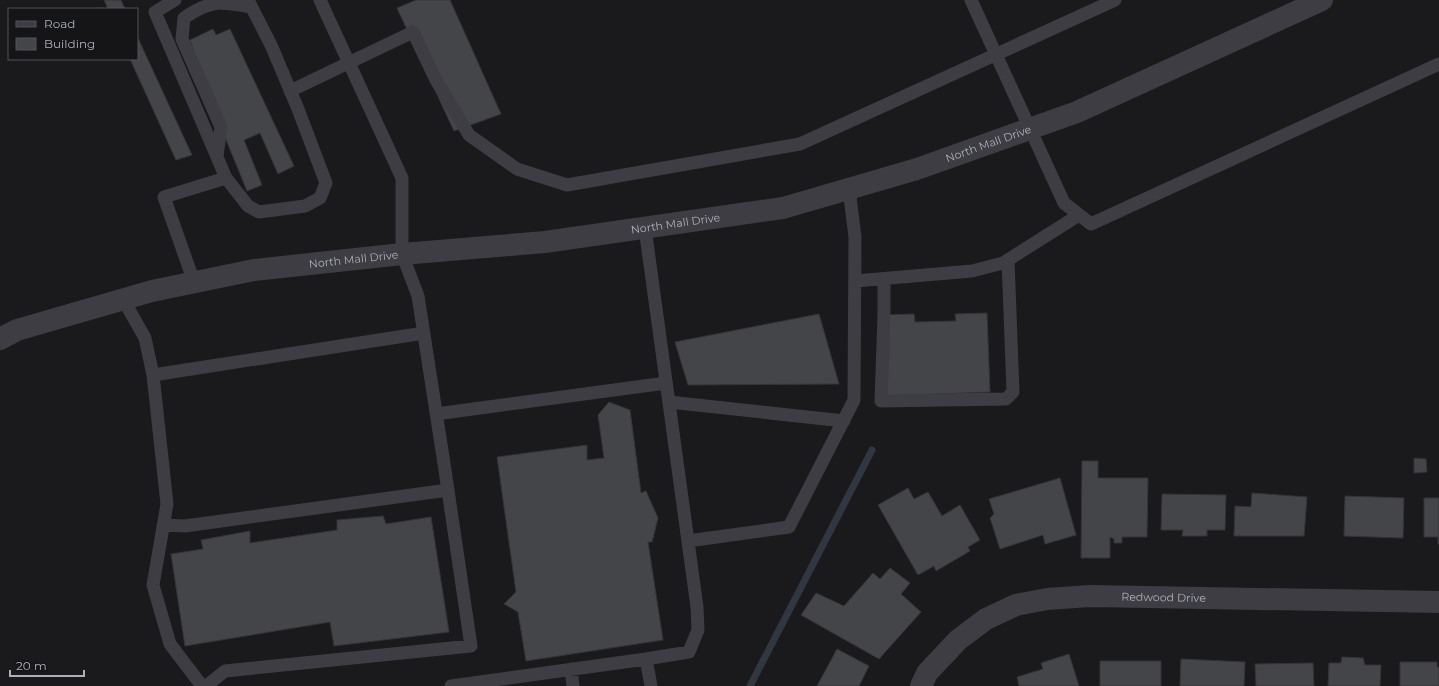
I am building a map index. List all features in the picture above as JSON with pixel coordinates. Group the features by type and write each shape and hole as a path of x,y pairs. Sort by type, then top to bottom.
{"street":[{"name":"North Mall Drive","path":"0,338 17,330 152,291 254,270 402,254 545,242 783,208 917,169 1077,112 1322,0"},
{"name":"Redwood Drive","path":"921,686 928,673 958,640 986,619 1016,605 1047,599 1090,596 1439,602"}],"lane":[{"path":"175,0 154,12 226,178 248,206 260,212 305,206 320,198 326,183 271,45 249,3 220,1 201,5 184,18 182,39 221,127 217,157"},
{"path":"206,686 225,671 471,646 418,296 402,254 402,178 320,0"},
{"path":"971,0 1064,203 1091,224 1439,64"},
{"path":"290,91 413,32 436,80 469,135 517,168 567,185 800,144 1115,0"},
{"path":"194,282 164,197 226,178"},
{"path":"688,540 788,527 854,400 856,236 849,188"},
{"path":"855,281 972,272 1003,263 1079,215"},
{"path":"451,686 517,681 571,669 689,652 698,630 697,607 645,228"},
{"path":"884,279 881,401 1006,398 1013,392 1008,260"},
{"path":"123,299 145,338 153,375 167,504 153,585 170,644 202,686"},
{"path":"153,375 424,333"},
{"path":"436,414 666,383"},
{"path":"669,402 844,421"},
{"path":"163,525 185,526 448,490"},
{"path":"646,659 651,686"},
{"path":"571,669 573,686"}],"building":[{"path":"104,0 121,0 125,8 108,8"},
{"path":"416,0 450,0 501,114 454,131 397,8"},
{"path":"213,29 216,35 230,29 294,166 278,174 260,133 244,140 262,185 247,191 227,142 190,40"},
{"path":"138,38 192,155 176,160 130,60 138,60"},
{"path":"987,313 990,392 887,396 884,315 914,314 915,322 956,321 955,314"},
{"path":"819,314 839,384 688,385 675,342"},
{"path":"609,402 630,410 641,493 646,491 658,518 652,542 648,542 663,640 526,661 518,612 504,604 516,592 497,457 587,445 587,460 604,458 598,415"},
{"path":"1414,458 1426,459 1427,472 1414,473"},
{"path":"1082,461 1098,461 1098,478 1148,478 1147,537 1122,537 1122,543 1114,543 1114,539 1110,537 1110,558 1081,558"},
{"path":"1060,478 1076,535 1045,544 1043,535 1000,549 990,518 994,514 989,499"},
{"path":"908,488 914,499 928,492 942,516 960,505 980,540 968,547 970,551 936,571 934,566 918,575 878,505"},
{"path":"1252,493 1307,497 1304,536 1234,536 1235,506 1251,507"},
{"path":"1162,494 1226,495 1225,530 1207,530 1207,536 1182,536 1183,530 1161,530"},
{"path":"1345,496 1404,498 1403,538 1344,536"},
{"path":"1424,498 1439,498 1439,544 1438,537 1424,537"},
{"path":"383,516 386,524 431,517 449,632 334,646 330,622 185,646 171,554 203,549 201,540 250,531 250,543 337,530 337,520"},
{"path":"890,568 910,583 901,594 921,612 879,659 801,615 816,593 844,606 873,573 880,579"},
{"path":"837,649 869,666 859,686 817,686"},
{"path":"1069,654 1079,686 1019,686 1017,677 1043,669 1041,663"},
{"path":"1342,657 1363,658 1365,665 1381,665 1380,686 1328,686 1329,663 1341,663"},
{"path":"1181,659 1245,662 1244,686 1180,686"},
{"path":"1100,661 1161,661 1161,686 1100,686"},
{"path":"1400,662 1437,662 1437,667 1439,667 1439,686 1400,686"},
{"path":"1313,663 1314,686 1256,686 1255,664"}],"waterway":[{"path":"750,686 872,450"}]}
